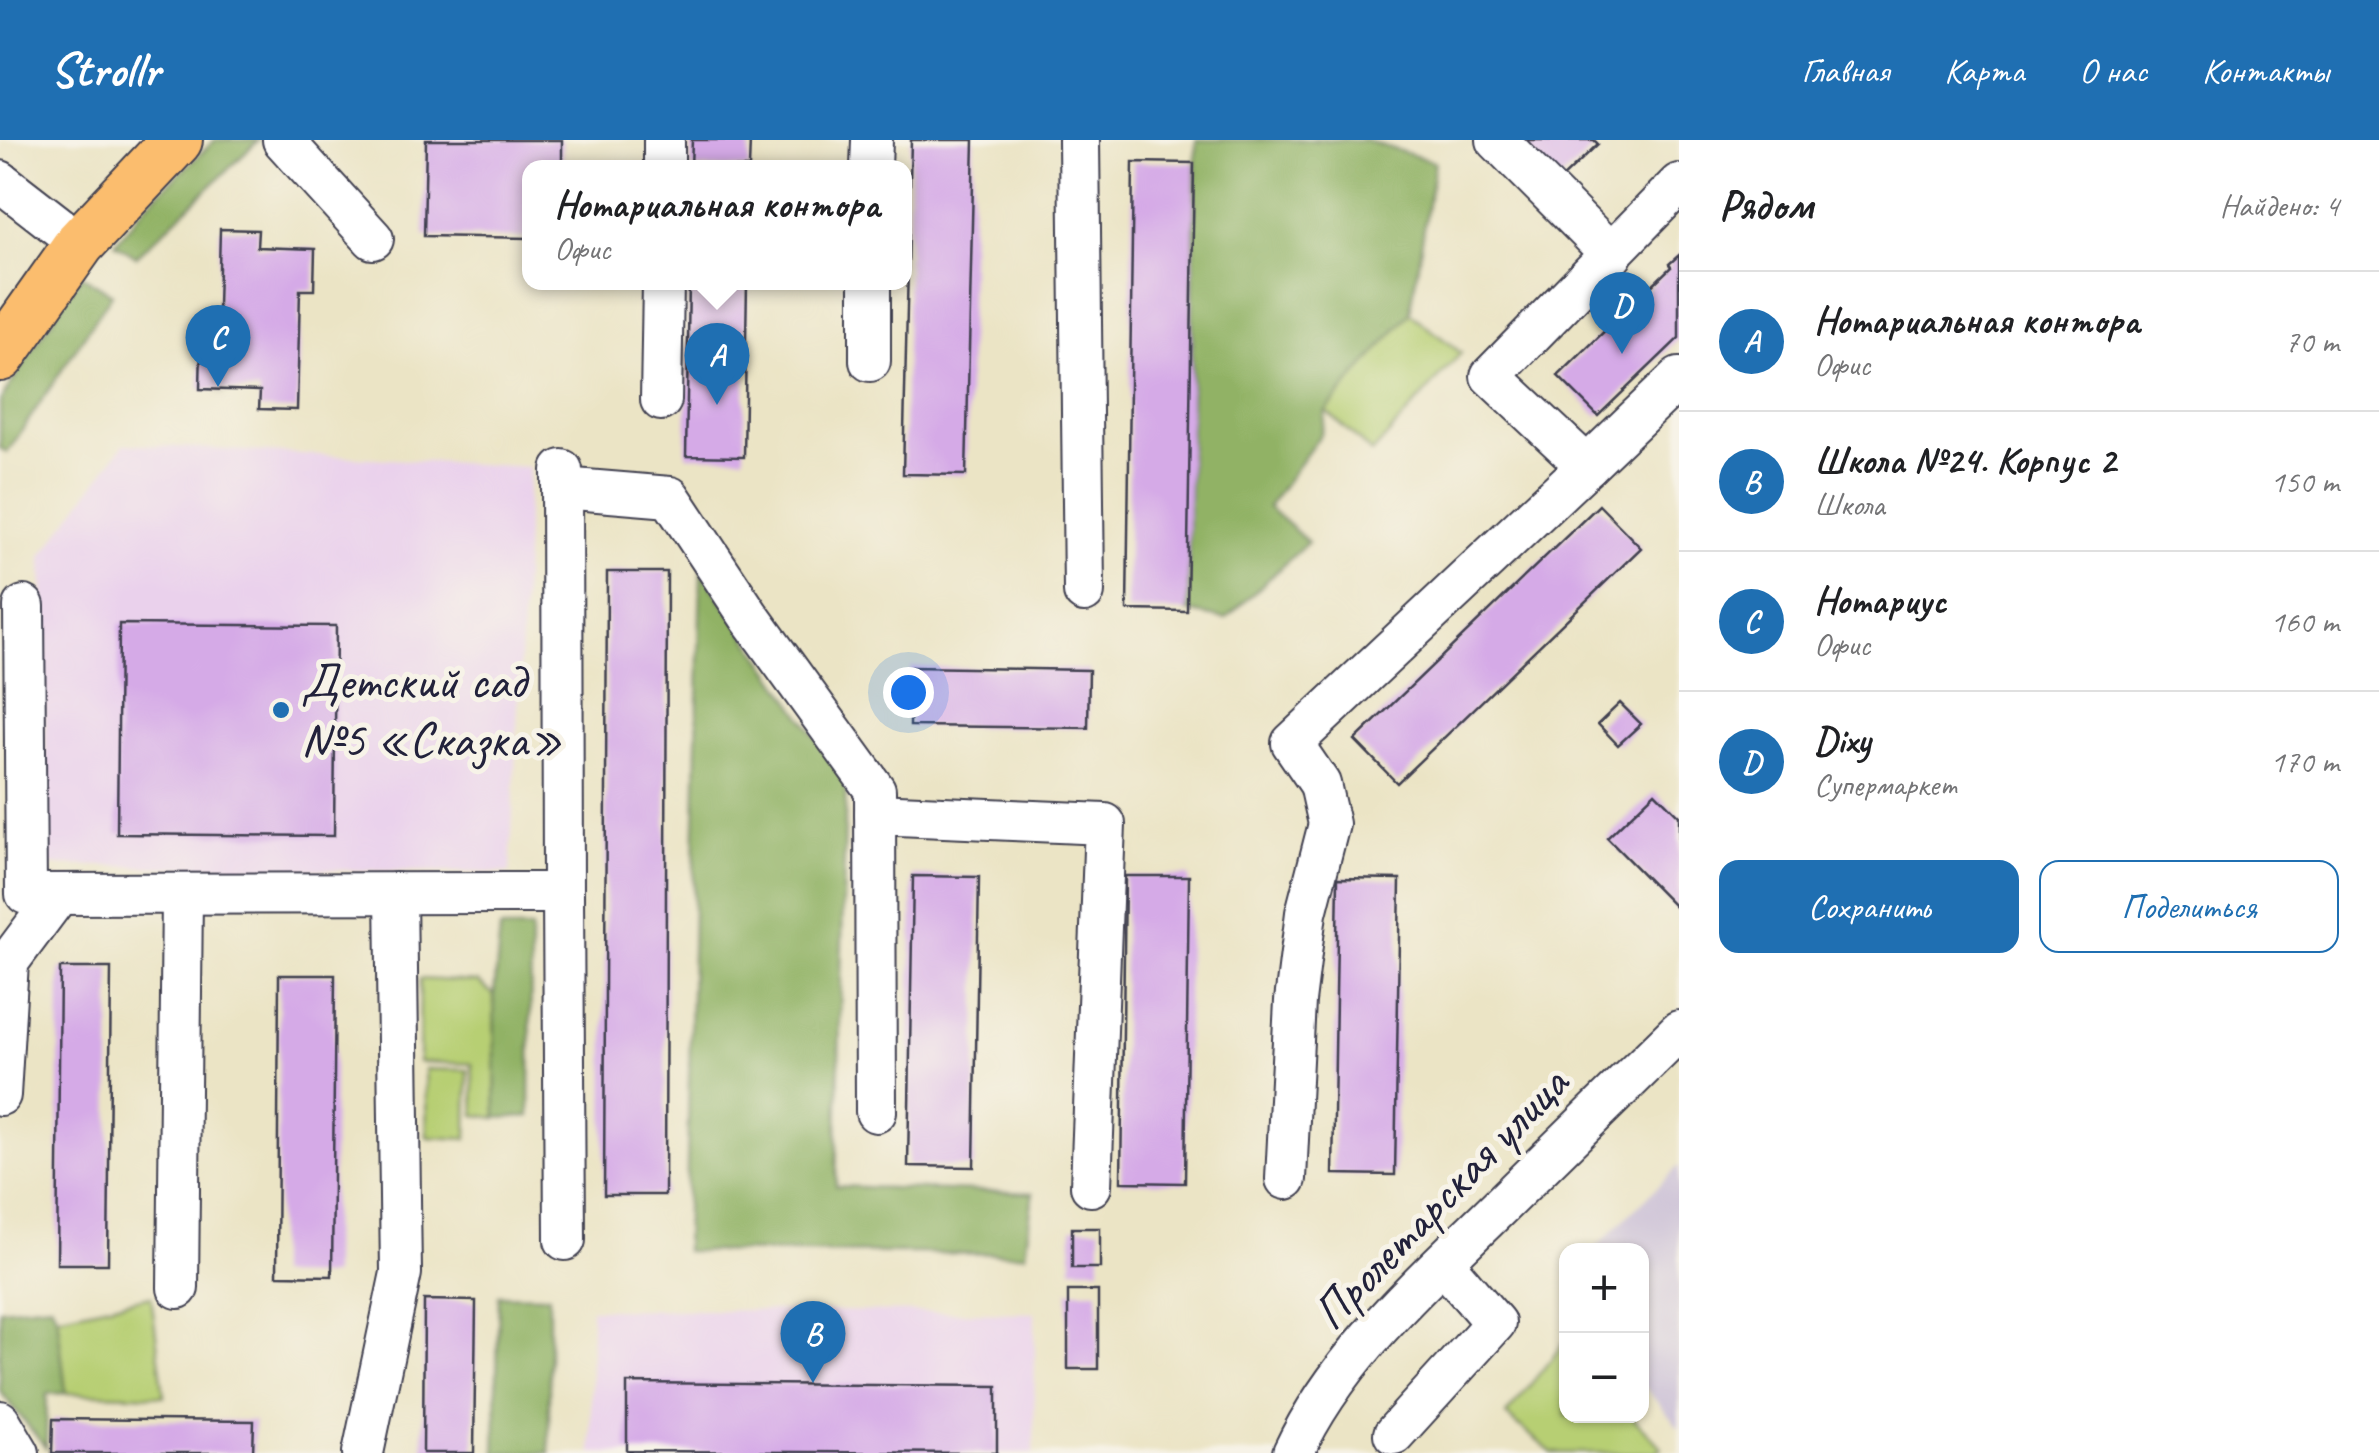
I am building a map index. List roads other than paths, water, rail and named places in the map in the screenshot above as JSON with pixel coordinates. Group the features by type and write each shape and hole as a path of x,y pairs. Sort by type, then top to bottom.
{"main road":[{"path":"0,356 80,243 176,140"}],"street":[{"path":"284,140 372,239"},
{"path":"1079,140 1084,592"},
{"path":"1496,140 1612,255"},
{"path":"0,180 80,243"},
{"path":"1588,466 1490,376 1679,184"},
{"path":"662,400 663,290"},
{"path":"870,290 870,361"},
{"path":"1286,1179 1295,1001 1306,914 1330,824 1320,784 1292,743 1679,378"},
{"path":"564,1240 562,479 670,497 749,616 875,790 876,1112"},
{"path":"16,616 26,894 562,893"},
{"path":"875,814 1104,824 1091,1186"},
{"path":"363,1453 400,1273 396,893"},
{"path":"0,1094 4,968 59,894"},
{"path":"178,1288 182,894"},
{"name":"Пролетарская улица","path":"1294,1453 1332,1386 1364,1345 1679,1031"},
{"path":"1394,1434 1496,1323 1443,1263"},
{"path":"0,1421 19,1453"}],"place":[{"name":"Dixy","path":"1622,354"},
{"name":"Нотариус","path":"218,387"},
{"name":"Нотариальная контора","path":"717,405"},
{"name":"Детский сад №5 «Сказка»","path":"281,710"},
{"name":"Школа №24. Корпус 2","path":"813,1383"}]}
